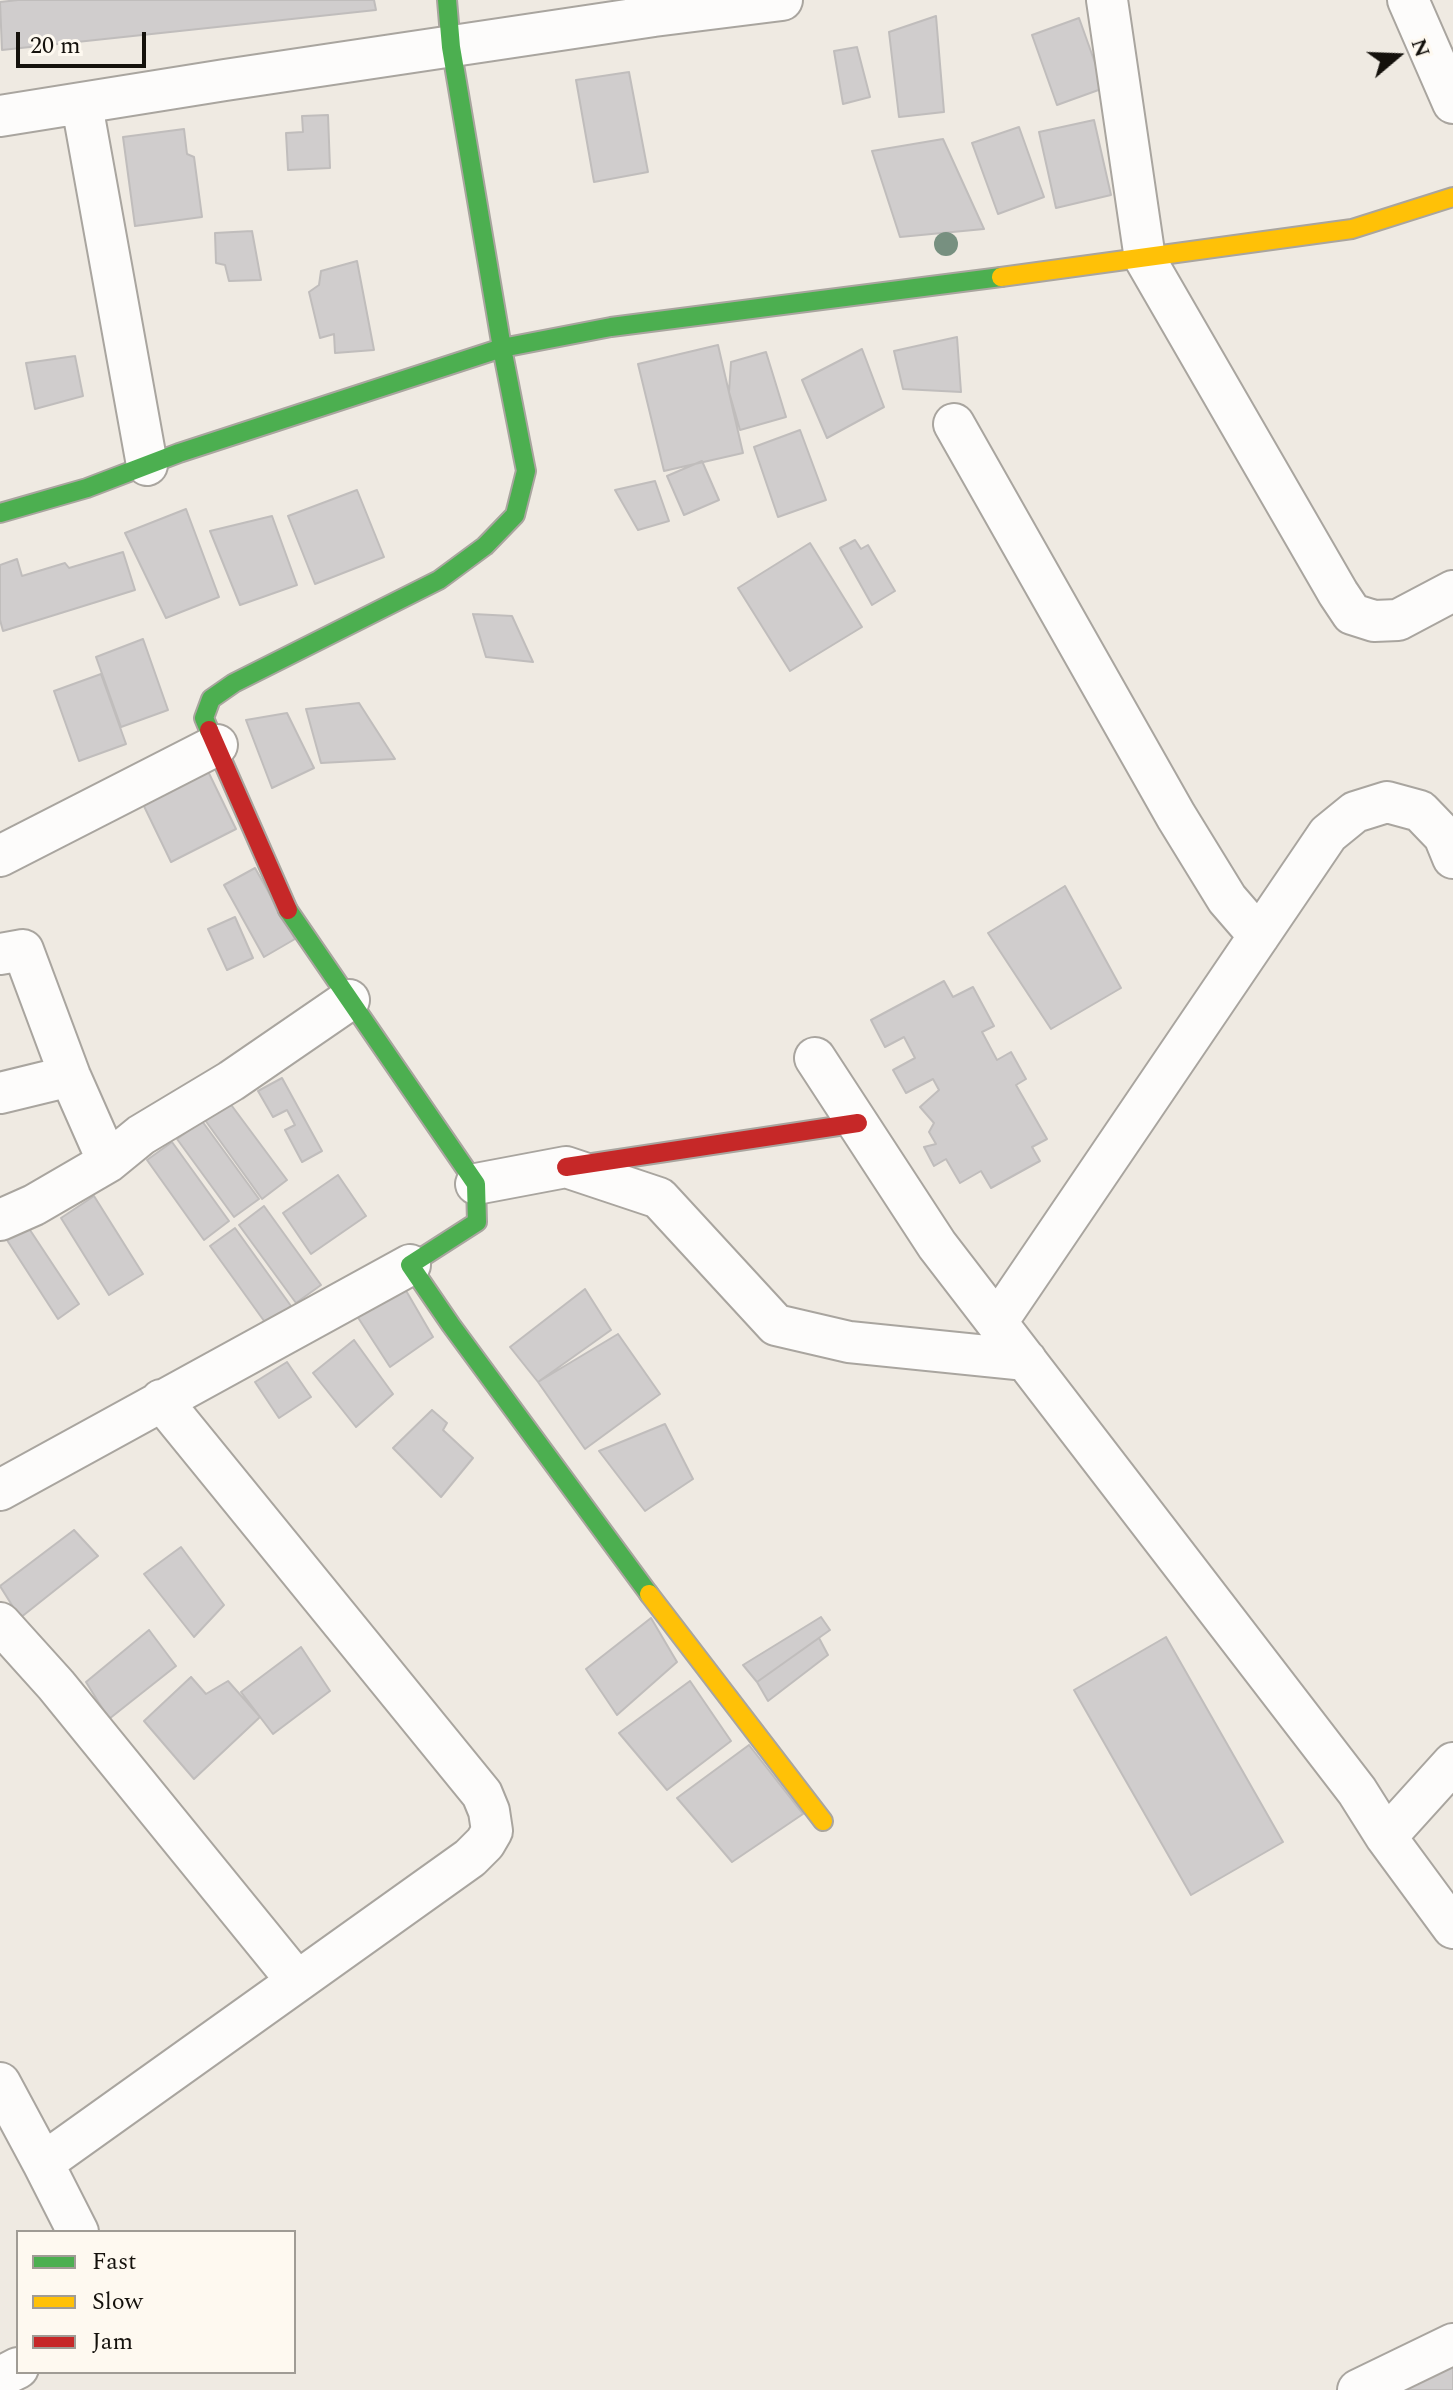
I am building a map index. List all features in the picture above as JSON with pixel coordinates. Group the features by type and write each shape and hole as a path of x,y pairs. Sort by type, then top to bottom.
{"street":[{"path":"0,1490 410,1265 477,1222 476,1184 292,918 204,718 211,699 234,683 439,580 485,546 515,515 526,471 451,47 447,0"},
{"path":"0,116 225,80 782,0"},
{"path":"1107,0 1145,259 1338,593 1352,614 1374,621 1398,620 1453,591"},
{"path":"1408,0 1453,103"},
{"path":"82,105 147,465"},
{"path":"0,513 87,488 147,465 502,348 626,325 1145,259 1352,229 1453,197"},
{"path":"954,424 1176,816 1227,899 1259,936"},
{"path":"0,856 217,745"},
{"path":"997,1322 1328,834 1355,812 1387,802 1420,811 1444,836 1453,858"},
{"path":"0,954 23,950 70,1076 108,1162"},
{"path":"0,1220 34,1205 108,1162 141,1135 231,1081 349,1000"},
{"path":"815,1058 937,1245 1357,1791 1386,1837 1453,1928"},
{"path":"0,1093 70,1076"},
{"path":"476,1184 566,1167 858,1123"},
{"path":"566,1167 659,1198 776,1325 849,1342 1026,1360"},
{"path":"410,1265 683,1640 823,1821"},
{"path":"43,2163 470,1858 492,1831 482,1794 161,1400"},
{"path":"1,1626 56,1685 297,1981"},
{"path":"1386,1837 1453,1763"},
{"path":"0,2083 77,2230"},
{"path":"1358,2390 1453,2344"}],"building":[{"path":"374,0 376,10 2,50 0,2"},
{"path":"936,16 944,112 899,117 889,32"},
{"path":"1079,18 1104,88 1057,105 1032,35"},
{"path":"857,47 870,97 843,104 834,51"},
{"path":"629,72 648,172 594,182 576,80"},
{"path":"328,115 330,168 288,170 286,133 303,132 302,116"},
{"path":"1094,120 1111,195 1056,208 1039,132"},
{"path":"1019,127 1044,197 998,214 972,143"},
{"path":"184,129 187,154 194,157 202,217 135,226 123,137"},
{"path":"943,139 984,229 900,237 872,151"},
{"path":"252,231 261,280 229,281 225,265 216,263 215,233"},
{"path":"357,261 374,350 335,353 334,334 320,338 309,292 319,285 321,271"},
{"path":"957,337 961,392 903,389 894,351"},
{"path":"718,345 743,453 664,471 638,364"},
{"path":"862,349 884,407 827,438 802,380"},
{"path":"766,352 786,417 740,430 729,392 731,362"},
{"path":"75,356 83,396 35,409 26,363"},
{"path":"800,430 826,500 778,517 754,447"},
{"path":"702,461 719,500 684,515 667,476"},
{"path":"655,481 669,521 638,530 615,490"},
{"path":"357,490 384,557 315,584 288,516"},
{"path":"186,509 219,597 166,618 125,533"},
{"path":"272,516 297,585 240,605 210,531"},
{"path":"855,540 861,549 868,545 895,591 872,605 840,548"},
{"path":"810,543 862,627 790,671 738,588"},
{"path":"123,552 135,590 3,631 0,620 0,565 17,559 22,576 65,563 69,568"},
{"path":"473,614 512,616 533,662 486,657"},
{"path":"143,639 168,710 121,727 96,657"},
{"path":"101,674 126,744 79,761 54,691"},
{"path":"359,703 395,759 321,763 306,709"},
{"path":"287,713 314,768 272,788 246,720"},
{"path":"204,763 236,829 171,862 141,800"},
{"path":"255,868 295,939 264,957 224,885"},
{"path":"1065,886 1121,988 1051,1029 988,933"},
{"path":"235,917 253,958 227,970 208,929"},
{"path":"944,981 953,997 973,987 994,1026 982,1032 997,1060 1011,1052 1026,1079 1016,1085 1047,1139 1032,1147 1040,1161 991,1188 981,1171 960,1183 946,1159 934,1166 924,1147 936,1144 929,1132 934,1123 920,1107 939,1090 933,1079 906,1093 893,1070 915,1058 904,1037 885,1047 871,1020"},
{"path":"282,1078 322,1151 302,1162 285,1130 295,1125 287,1110 273,1117 258,1091"},
{"path":"229,1102 287,1180 262,1199 205,1120"},
{"path":"202,1121 259,1199 234,1217 177,1139"},
{"path":"172,1142 229,1221 204,1240 147,1160"},
{"path":"338,1175 366,1216 311,1254 283,1213"},
{"path":"94,1196 143,1274 109,1295 61,1218"},
{"path":"264,1206 321,1285 296,1303 239,1225"},
{"path":"26,1224 79,1304 58,1319 5,1237"},
{"path":"235,1228 291,1306 267,1325 210,1246"},
{"path":"401,1282 433,1337 390,1367 357,1316"},
{"path":"585,1289 611,1330 538,1382 510,1347"},
{"path":"618,1334 660,1394 585,1449 538,1382"},
{"path":"354,1340 393,1394 356,1427 313,1373"},
{"path":"287,1362 311,1397 279,1418 255,1382"},
{"path":"432,1410 447,1423 443,1430 473,1458 441,1497 393,1448"},
{"path":"665,1424 693,1479 645,1511 599,1451"},
{"path":"74,1530 98,1556 20,1618 0,1586"},
{"path":"181,1547 224,1605 194,1637 144,1574"},
{"path":"821,1617 830,1630 757,1682 743,1665"},
{"path":"651,1618 677,1662 617,1715 586,1669"},
{"path":"149,1630 176,1666 109,1719 86,1682"},
{"path":"1166,1637 1283,1842 1191,1895 1074,1690"},
{"path":"819,1638 828,1655 768,1701 757,1682"},
{"path":"301,1647 330,1691 273,1734 241,1692"},
{"path":"191,1677 206,1694 228,1681 260,1717 194,1779 144,1721"},
{"path":"690,1681 731,1741 667,1790 619,1733"},
{"path":"749,1745 803,1814 732,1862 677,1798"},
{"path":"1453,2360 1453,2390 1401,2390"}],"traffic: fast":[{"path":"209,730 204,718 211,699 234,683 439,580 485,546 515,515 526,471 451,47 447,0"},
{"path":"0,513 87,488 179,453 502,348 611,327 1001,277"},
{"path":"288,910 476,1184 477,1222 410,1265 649,1594"}],"traffic: slow":[{"path":"1001,277 1352,229 1453,197"},
{"path":"649,1594 823,1821"}],"traffic: jam":[{"path":"209,730 288,910"},
{"path":"566,1167 858,1123"}]}
